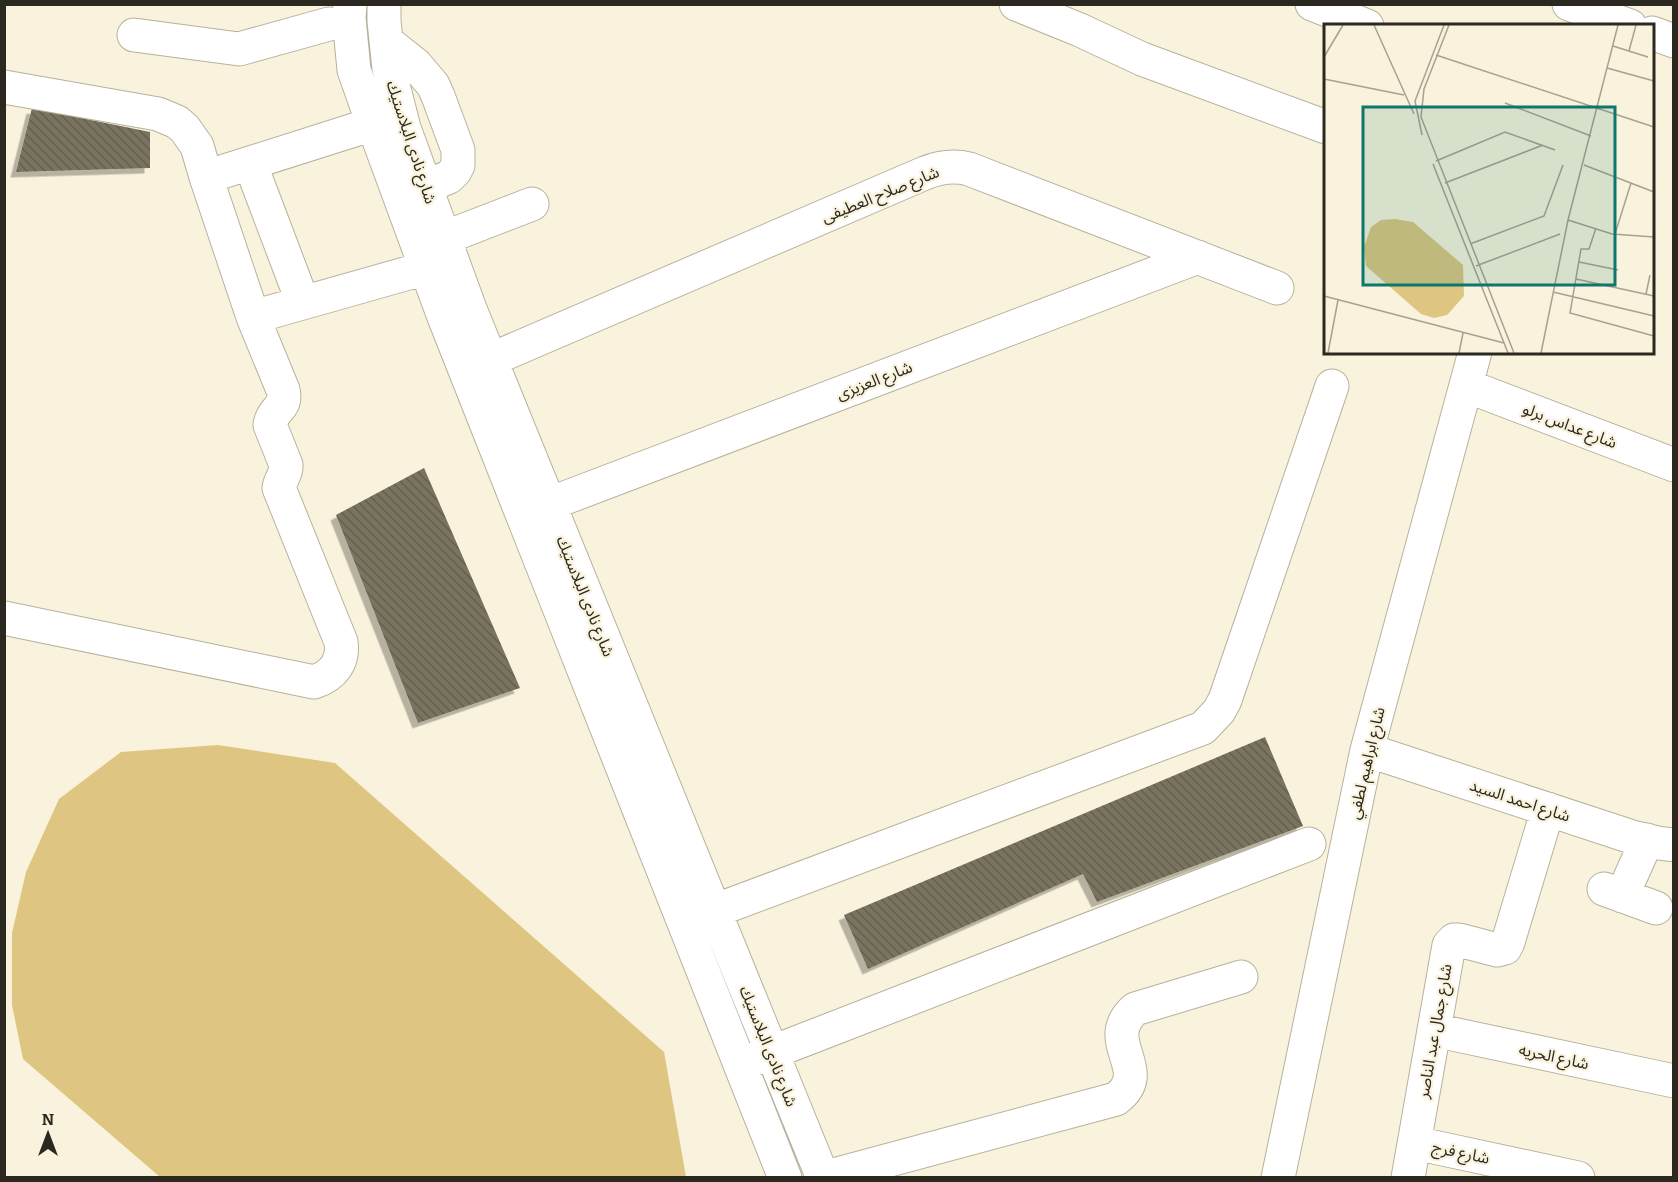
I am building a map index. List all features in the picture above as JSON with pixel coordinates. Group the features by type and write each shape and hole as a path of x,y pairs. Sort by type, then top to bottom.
{"street":[{"name":"شارع نادى البلاستيك","path":"384,4 389,69 404,128 425,188 490,360 823,1178"},
{"path":"1016,4 1142,59 1324,126"},
{"path":"1311,4 1362,24"},
{"path":"1556,24 1561,4"},
{"path":"1569,4 1624,24"},
{"name":"شارع نادى البلاستيك","path":"332,11 448,328 785,1178"},
{"path":"134,35 239,50 332,11"},
{"path":"1654,33 1674,41"},
{"path":"386,41 416,65 433,85 458,150 458,165 449,177 425,188"},
{"path":"4,87 168,117 177,122 192,137 254,317 285,395 282,407 270,420 286,465 279,488 341,642 342,651 336,668 323,679 314,682 4,618"},
{"path":"206,177 373,124"},
{"path":"250,163 303,303"},
{"name":"شارع صلاح العطيفى","path":"490,360 925,173 947,167 969,168 1277,288"},
{"path":"444,238 532,204"},
{"name":"شارع العزيزى","path":"549,504 1198,257"},
{"path":"254,317 426,268"},
{"name":"شارع ابراهيم لطفي","path":"1278,1178 1367,750 1475,354"},
{"path":"714,911 1203,728 1219,711 1225,700 1332,386"},
{"name":"شارع عداس برلو","path":"1467,386 1674,465"},
{"name":"شارع احمد السيد","path":"1367,750 1660,843"},
{"name":"شارع جمال عبد الناصر","path":"1408,1178 1449,945 1454,940 1459,940 1497,950 1505,948 1548,809"},
{"path":"1656,908 1613,892 1660,843"},
{"path":"740,1065 1309,844"},
{"path":"823,1178 1116,1099 1122,1095 1130,1081 1130,1065 1121,1040 1121,1031 1129,1015 1135,1010 1240,977"},
{"name":"شارع الحريه","path":"1434,1030 1674,1081"},
{"name":"شارع فرج","path":"1415,1143 1578,1178"}],"shaded area":[{"path":"218,745 335,763 664,1052 686,1177 160,1177 23,1059 12,1005 12,933 26,872 59,799 121,752"}],"building":[{"path":"32,108 150,132 150,168 16,172"},
{"path":"424,468 520,688 418,723 336,515"},
{"path":"1265,737 1303,826 1097,902 1083,874 868,969 844,915"}]}
